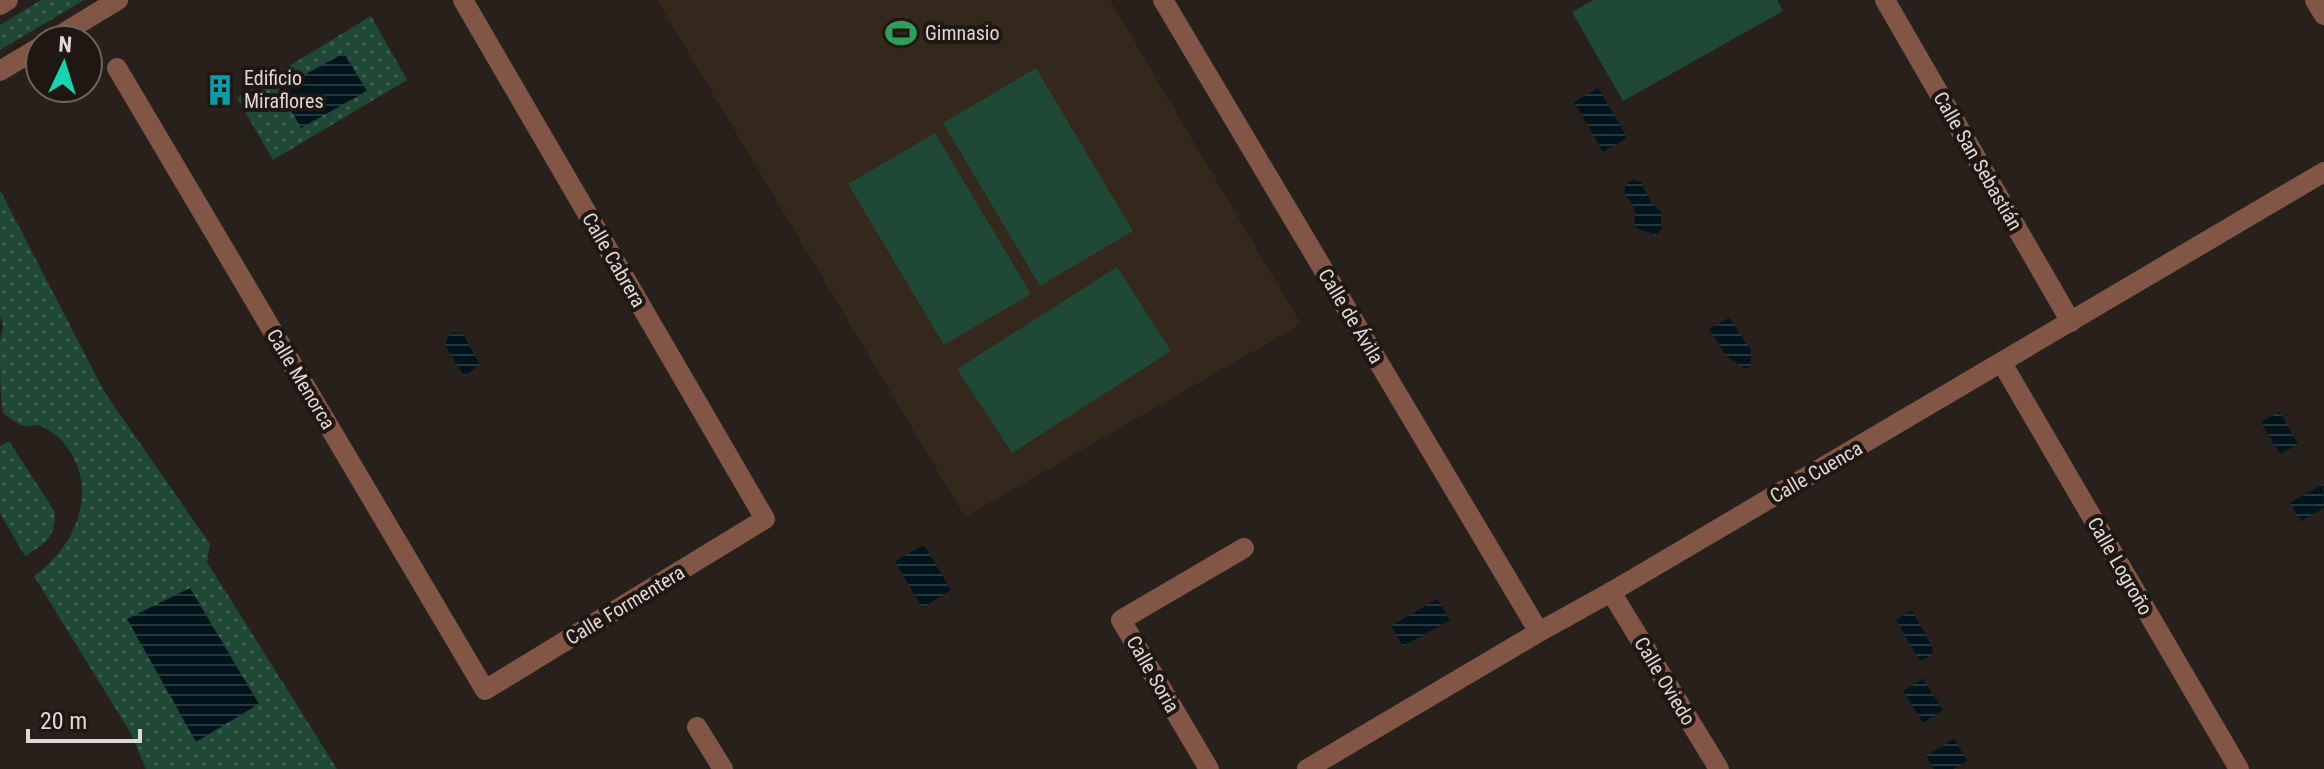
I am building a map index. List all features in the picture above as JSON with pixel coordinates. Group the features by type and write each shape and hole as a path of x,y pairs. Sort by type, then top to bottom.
{"street":[{"path":"0,5 8,0"},
{"path":"78,24 118,0"},
{"name":"Calle Cabrera","path":"463,0 765,519"},
{"name":"Calle de Ávila","path":"1163,0 1539,632"},
{"name":"Calle San Sebastián","path":"1885,0 2071,322"},
{"path":"2315,0 2324,15"},
{"path":"0,71 24,57"},
{"name":"Calle Menorca","path":"117,68 485,690"},
{"name":"Calle Cuenca","path":"1307,769 2324,172"},
{"name":"Calle Logroño","path":"2002,363 2239,769"},
{"name":"Calle Formentera","path":"485,690 765,519"},
{"name":"Calle Soria","path":"1209,769 1121,620 1244,548"},
{"name":"Calle Oviedo","path":"1611,592 1719,769"},
{"path":"697,727 723,769"}],"shaded area":[{"path":"657,0 1110,0 1301,324 965,517"}],"green space":[{"path":"41,0 84,0 44,24 24,24 24,36 0,50 0,25"},
{"path":"1594,0 1777,0 1783,11 1623,101 1572,12"},
{"path":"371,16 407,80 273,160 237,98"},
{"path":"1036,68 1133,231 1040,286 943,123"},
{"path":"935,133 1031,294 944,345 848,184"},
{"path":"0,190 105,393 210,544 207,562 337,769 146,769 130,732 34,576 62,549 72,532 82,496 81,477 74,459 58,437 37,425 21,425 3,413"},
{"path":"1117,267 1171,351 1012,453 957,369"},
{"path":"9,441 55,512 48,539 25,556 0,513 0,446"}],"water":[{"path":"344,53 367,91 301,128 279,89"},
{"path":"1598,88 1627,138 1603,152 1574,102"},
{"path":"1632,180 1641,182 1651,203 1661,212 1661,230 1656,235 1634,226 1635,211 1625,192"},
{"path":"1729,318 1751,350 1750,367 1745,369 1727,357 1709,329"},
{"path":"453,332 463,334 480,365 464,376 445,345"},
{"path":"2280,412 2298,444 2280,454 2261,422"},
{"path":"2323,484 2324,508 2301,521 2290,503"},
{"path":"924,545 951,590 922,608 895,561"},
{"path":"190,588 259,704 196,742 127,619"},
{"path":"1437,599 1450,620 1403,646 1391,626"},
{"path":"1912,610 1933,649 1932,655 1920,661 1896,620"},
{"path":"1923,679 1943,710 1923,723 1903,691"},
{"path":"1954,739 1967,761 1953,769 1934,769 1926,756"}],"place":[{"name":"Gimnasio","path":"901,33"},
{"name":"Edificio Miraflores","path":"220,90"}]}
